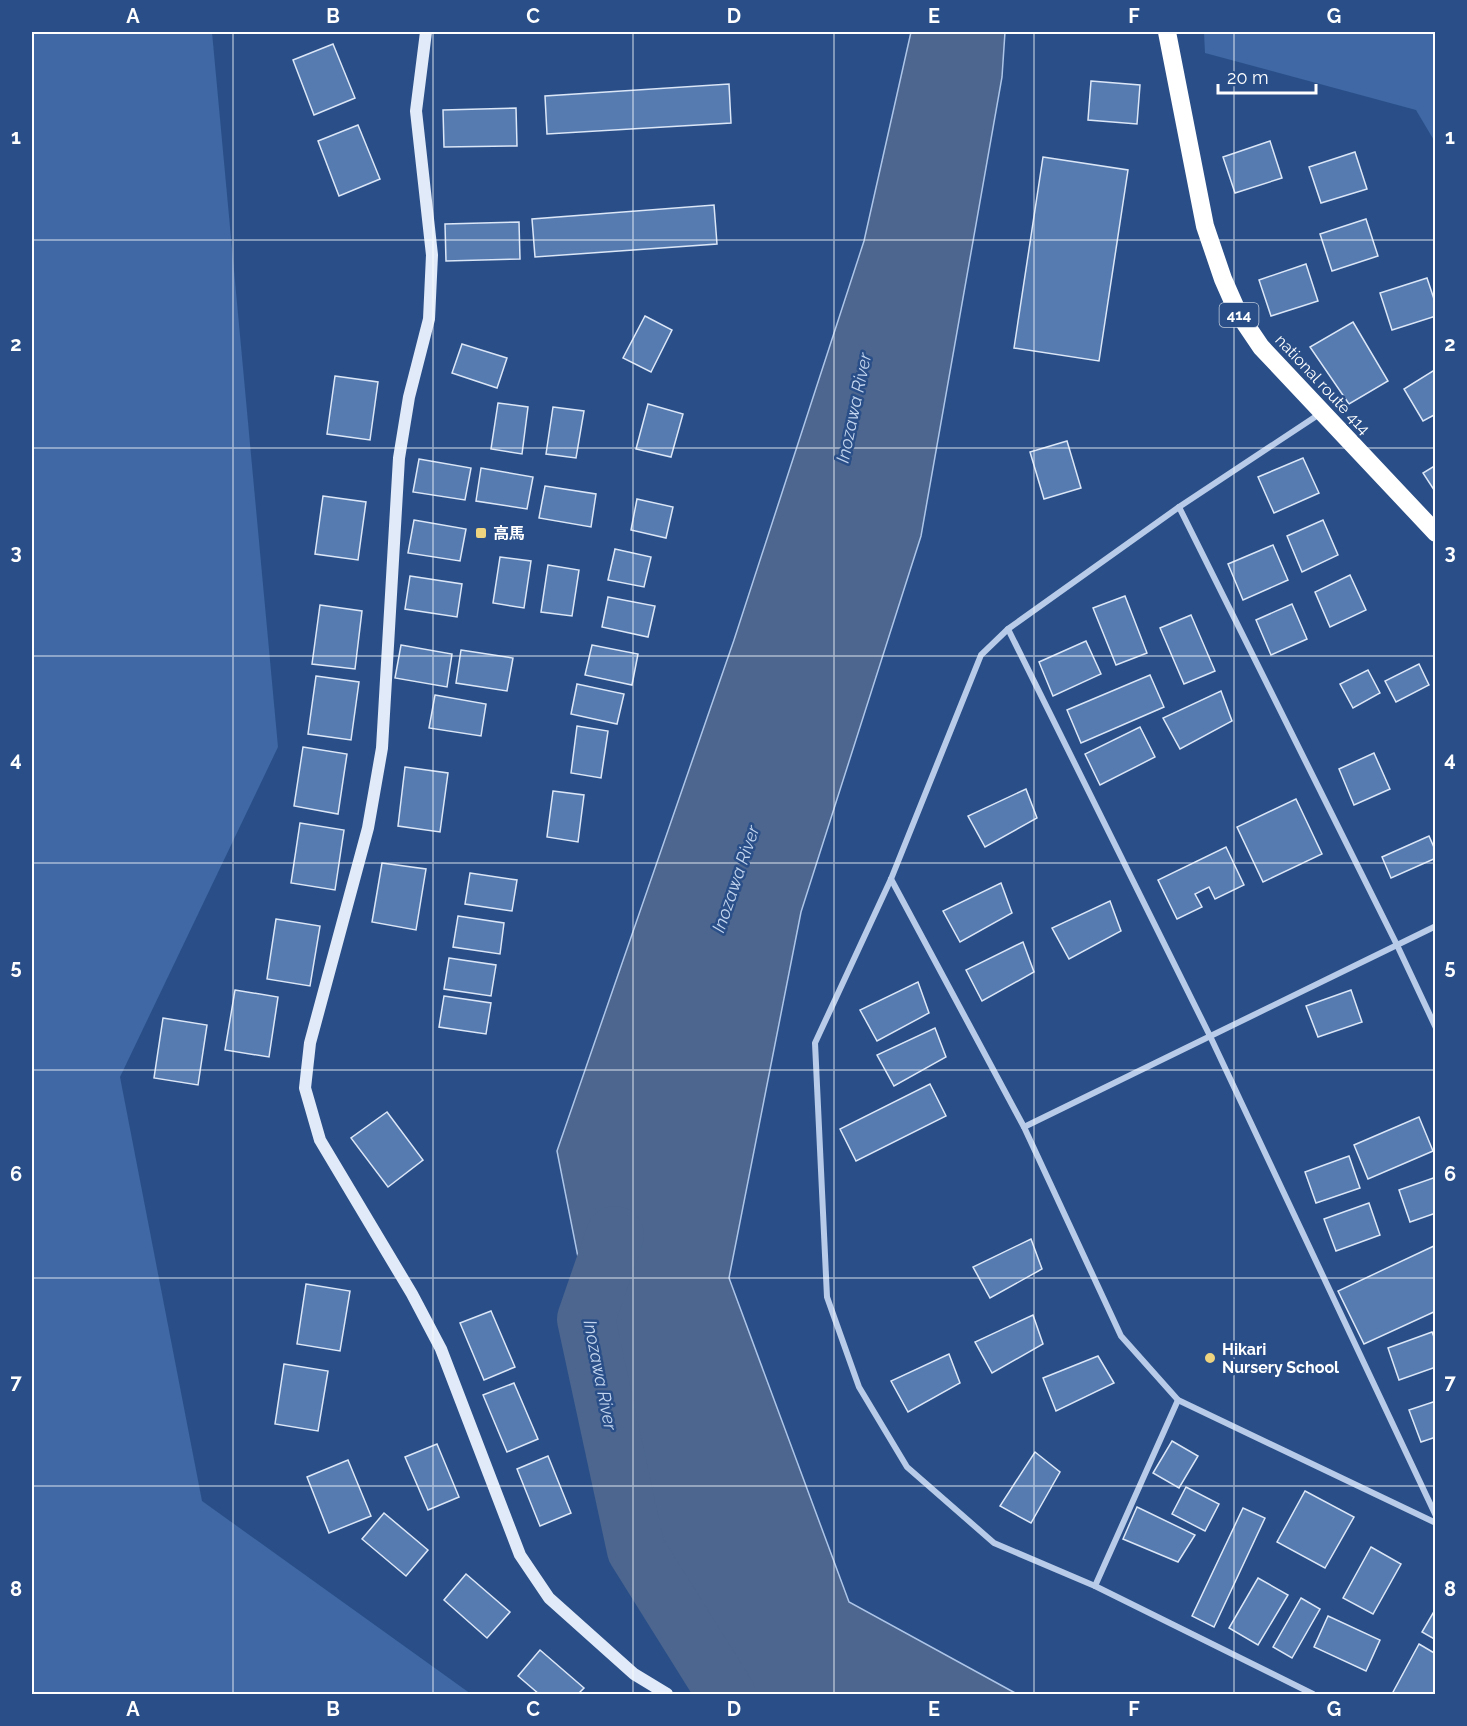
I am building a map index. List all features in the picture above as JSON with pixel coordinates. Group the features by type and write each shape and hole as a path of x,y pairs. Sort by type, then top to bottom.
{"highway":[{"name":"national route 414","path":"1167,32 1205,226 1238,314 1261,347 1436,533"}],"street":[{"path":"426,32 416,111 432,255 429,319 409,397 399,458 382,748 368,828 310,1043 305,1088 320,1140 412,1294 441,1349 520,1555 549,1598 634,1674 667,1695"},
{"path":"1313,1695 1095,1586 994,1543 907,1467 859,1387 828,1298 814,1044 891,879 981,655 1008,629 1179,507 1321,413"},
{"path":"1179,507 1436,1028"},
{"path":"1008,629 1210,1036 1436,1516"},
{"path":"891,879 1024,1127 1121,1336 1178,1400 1436,1523"},
{"path":"1024,1127 1436,926"},
{"path":"1095,1586 1178,1400"}],"shaded area":[{"path":"32,32 212,32 278,747 120,1077 202,1501 471,1694 32,1694"},
{"path":"1204,32 1435,32 1435,142 1416,110 1205,53"}],"water":[{"path":"911,32 1005,32 1002,77 921,536 801,912 729,1278 849,1602 1017,1694 739,1694 636,1550 557,1151 734,640 864,241"}],"building":[{"path":"333,44 355,98 314,115 293,60"},
{"path":"1091,81 1140,85 1137,124 1088,120"},
{"path":"729,84 731,123 547,134 545,96"},
{"path":"516,108 517,146 444,147 443,110"},
{"path":"358,125 380,179 339,196 318,141"},
{"path":"1270,141 1282,178 1235,193 1223,157"},
{"path":"1355,152 1367,189 1321,203 1309,167"},
{"path":"1043,157 1128,170 1099,361 1014,348"},
{"path":"714,205 717,244 535,257 532,219"},
{"path":"1366,219 1378,256 1332,271 1320,234"},
{"path":"519,222 520,259 446,261 445,224"},
{"path":"1306,264 1318,301 1271,316 1259,280"},
{"path":"1427,278 1436,305 1436,316 1392,330 1380,293"},
{"path":"645,316 672,330 651,372 623,358"},
{"path":"1353,322 1388,381 1349,404 1310,347"},
{"path":"462,344 507,358 497,388 452,373"},
{"path":"1436,369 1436,414 1423,421 1404,389"},
{"path":"335,376 378,382 370,440 327,434"},
{"path":"498,403 528,407 522,454 491,449"},
{"path":"648,404 683,414 671,457 636,449"},
{"path":"553,407 584,411 576,458 546,454"},
{"path":"1067,441 1081,488 1044,499 1030,452"},
{"path":"1303,458 1319,493 1274,513 1258,477"},
{"path":"419,459 471,468 465,500 413,492"},
{"path":"1436,465 1436,493 1423,473"},
{"path":"481,468 533,477 527,509 476,501"},
{"path":"545,486 596,494 591,527 539,518"},
{"path":"323,496 366,502 358,560 315,554"},
{"path":"637,499 673,507 666,538 631,530"},
{"path":"414,520 466,529 460,561 408,553"},
{"path":"1323,520 1338,555 1302,572 1287,536"},
{"path":"1273,545 1288,580 1243,600 1228,564"},
{"path":"615,549 651,557 644,587 608,580"},
{"path":"500,557 531,561 524,608 493,603"},
{"path":"548,565 579,570 572,616 541,612"},
{"path":"1350,575 1366,610 1330,627 1315,592"},
{"path":"410,576 462,584 457,617 405,609"},
{"path":"1125,596 1147,653 1116,665 1093,608"},
{"path":"608,597 655,606 648,637 602,627"},
{"path":"1292,604 1307,639 1271,655 1256,620"},
{"path":"320,605 362,611 355,669 312,664"},
{"path":"1191,615 1215,671 1184,684 1160,628"},
{"path":"1086,641 1101,674 1053,696 1039,662"},
{"path":"401,645 452,654 447,687 395,678"},
{"path":"592,645 638,654 632,685 585,675"},
{"path":"461,650 513,658 507,691 456,683"},
{"path":"1419,664 1429,685 1396,702 1385,681"},
{"path":"1368,670 1380,693 1353,708 1340,684"},
{"path":"1150,675 1164,707 1081,743 1067,710"},
{"path":"316,676 359,682 351,740 308,734"},
{"path":"577,684 624,694 617,724 571,714"},
{"path":"1221,691 1232,721 1180,749 1163,718"},
{"path":"435,695 486,704 481,736 429,728"},
{"path":"577,726 608,731 601,778 571,773"},
{"path":"1140,727 1155,757 1100,785 1085,754"},
{"path":"303,747 347,754 338,814 294,806"},
{"path":"1374,753 1390,789 1354,805 1339,769"},
{"path":"405,767 448,773 440,832 398,826"},
{"path":"1026,789 1037,818 985,847 968,816"},
{"path":"553,791 584,795 578,842 547,837"},
{"path":"1296,799 1322,854 1263,882 1237,827"},
{"path":"300,823 344,830 335,890 291,883"},
{"path":"1429,836 1436,852 1436,858 1391,878 1382,857"},
{"path":"1226,847 1244,885 1215,899 1209,887 1195,894 1202,907 1177,919 1158,880"},
{"path":"382,863 426,869 416,930 372,922"},
{"path":"470,873 517,880 512,911 465,904"},
{"path":"1001,883 1012,913 960,942 943,911"},
{"path":"1110,901 1121,931 1069,959 1052,928"},
{"path":"458,916 504,923 500,954 453,947"},
{"path":"276,919 320,926 310,986 267,979"},
{"path":"1023,942 1034,972 982,1001 966,970"},
{"path":"449,958 496,965 491,996 444,989"},
{"path":"918,982 929,1013 877,1041 860,1010"},
{"path":"235,990 278,997 269,1057 225,1050"},
{"path":"1351,990 1362,1022 1318,1037 1306,1006"},
{"path":"444,996 491,1003 486,1034 439,1027"},
{"path":"163,1018 207,1025 198,1085 154,1078"},
{"path":"935,1028 946,1057 894,1086 877,1055"},
{"path":"930,1084 946,1116 856,1161 840,1129"},
{"path":"387,1112 423,1160 388,1187 351,1138"},
{"path":"1419,1117 1433,1151 1368,1179 1354,1145"},
{"path":"1349,1156 1360,1188 1316,1203 1305,1172"},
{"path":"1436,1177 1436,1213 1410,1222 1399,1190"},
{"path":"1369,1203 1380,1235 1336,1251 1324,1219"},
{"path":"1031,1239 1042,1269 990,1298 973,1267"},
{"path":"1436,1245 1436,1311 1364,1344 1338,1291"},
{"path":"306,1284 350,1291 340,1351 297,1344"},
{"path":"491,1311 515,1367 484,1380 460,1323"},
{"path":"1033,1315 1043,1344 992,1373 975,1342"},
{"path":"1432,1332 1436,1342 1436,1367 1399,1380 1388,1348"},
{"path":"949,1354 960,1383 908,1412 891,1381"},
{"path":"1098,1356 1114,1383 1056,1411 1043,1378"},
{"path":"284,1364 328,1371 318,1431 275,1424"},
{"path":"514,1383 538,1439 507,1452 483,1395"},
{"path":"1436,1401 1436,1437 1421,1442 1409,1410"},
{"path":"1172,1441 1198,1456 1179,1488 1153,1473"},
{"path":"437,1444 459,1497 428,1510 405,1457"},
{"path":"1035,1452 1060,1472 1031,1523 1000,1506"},
{"path":"548,1456 571,1513 540,1526 517,1469"},
{"path":"348,1460 371,1516 329,1533 307,1477"},
{"path":"1186,1487 1219,1504 1205,1531 1172,1514"},
{"path":"1305,1491 1354,1517 1325,1568 1277,1542"},
{"path":"1137,1507 1195,1535 1178,1562 1123,1539"},
{"path":"1243,1508 1265,1518 1214,1627 1192,1616"},
{"path":"384,1513 428,1550 406,1576 362,1539"},
{"path":"1371,1547 1401,1564 1373,1614 1343,1598"},
{"path":"466,1574 510,1612 487,1638 444,1600"},
{"path":"1258,1578 1288,1595 1258,1645 1229,1628"},
{"path":"1301,1598 1320,1609 1292,1658 1273,1647"},
{"path":"1436,1608 1436,1640 1422,1632"},
{"path":"1328,1616 1380,1640 1366,1671 1314,1647"},
{"path":"1419,1644 1436,1654 1436,1694 1392,1694"},
{"path":"540,1650 584,1688 578,1694 539,1694 518,1676"}],"waterway":[{"name":"Inozawa River","path":"615,1235 586,1319 636,1550 726,1694"}],"place":[{"name":"高馬","path":"481,533"},
{"name":"Hikari Nursery School","path":"1210,1358"}]}
